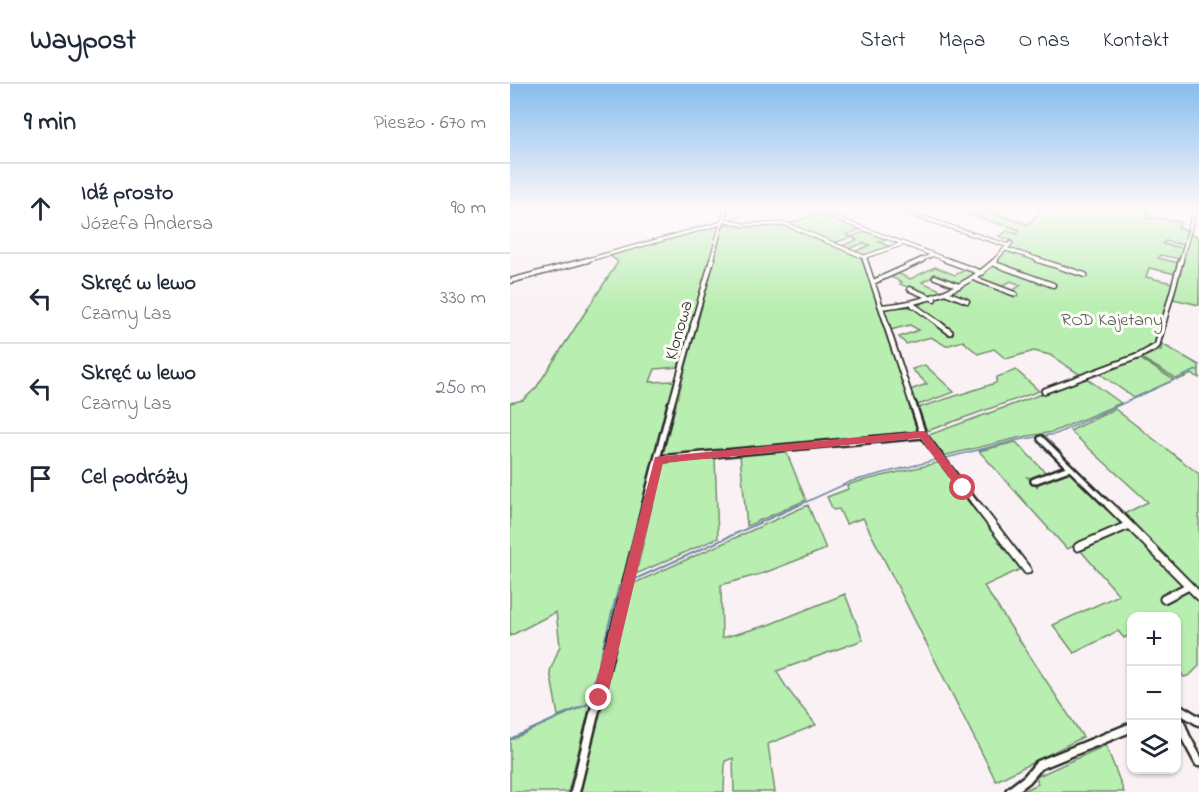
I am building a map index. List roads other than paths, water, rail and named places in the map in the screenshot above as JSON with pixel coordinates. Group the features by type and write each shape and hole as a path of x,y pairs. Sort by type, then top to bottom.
{"street":[{"path":"510,281 648,242"},
{"name":"Klonowa","path":"575,792 668,419 716,242"},
{"path":"828,242 864,257 902,244"},
{"path":"897,242 982,273"},
{"path":"997,242 1085,275"},
{"path":"1044,391 1155,348 1166,320 1186,242"},
{"path":"881,307 913,304 948,293 982,273 1009,246"},
{"path":"873,282 932,255"},
{"path":"864,257 923,435 1027,570"},
{"path":"992,263 1053,285"},
{"path":"935,277 959,286"},
{"path":"974,278 1015,294"},
{"path":"910,289 934,299"},
{"path":"948,293 967,301"},
{"path":"913,304 950,332"},
{"path":"659,459 923,435"},
{"path":"1041,439 1199,596"},
{"path":"1034,481 1070,468"},
{"path":"1078,547 1129,525"},
{"path":"1164,599 1189,586"},
{"path":"1181,710 1199,721"},
{"path":"1179,720 1199,762"},
{"path":"1010,792 1028,778 1039,765 1127,729"}],"waterway":[{"path":"1176,379 1199,369"},
{"path":"946,458 1018,440 1056,434 1174,380"},
{"path":"795,507 852,481 936,460"},
{"path":"633,580 799,505"},
{"path":"510,739 588,704 619,586"}],"park label":[{"name":"ROD Kajetany","path":"1112,319"}]}
